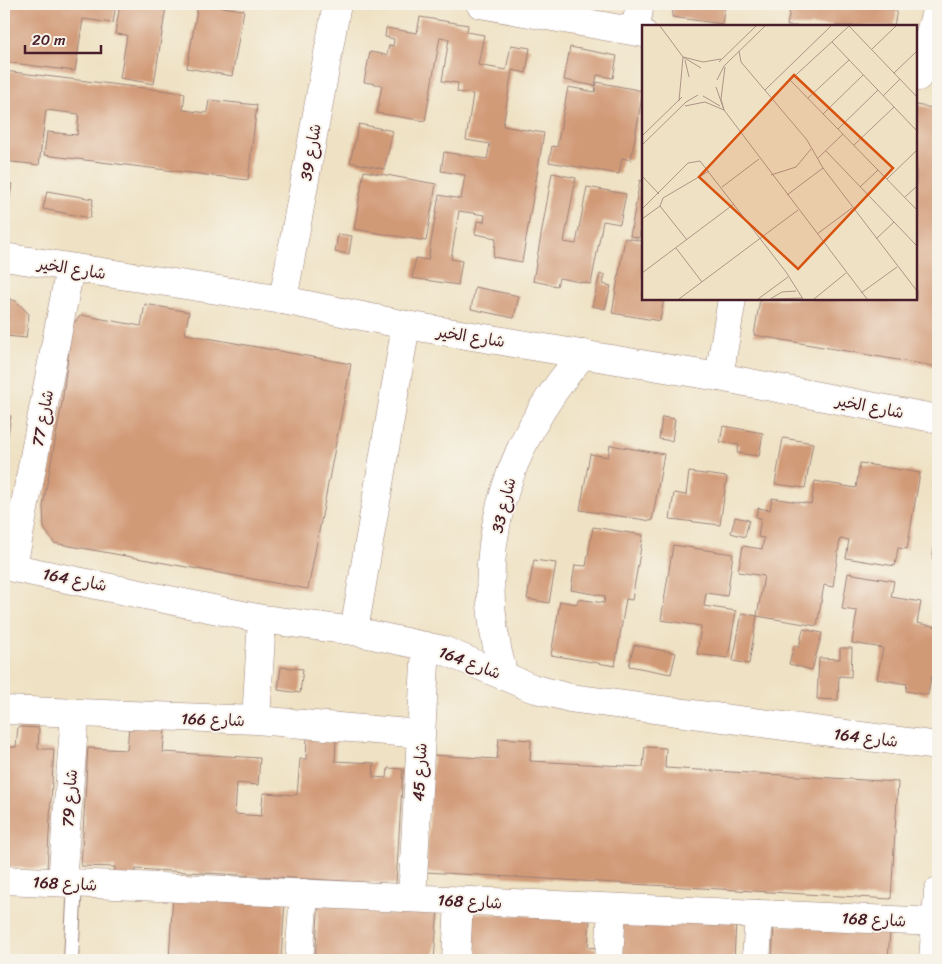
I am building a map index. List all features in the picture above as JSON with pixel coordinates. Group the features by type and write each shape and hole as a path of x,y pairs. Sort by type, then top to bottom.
{"street":[{"name":"شارع 39","path":"283,300 336,4"},
{"path":"480,4 639,32 640,4"},
{"path":"924,77 938,4"},
{"name":"شارع الخير","path":"4,257 283,300 406,325 718,377 938,419"},
{"name":"شارع 77","path":"8,566 70,268"},
{"path":"718,377 732,300"},
{"path":"354,631 406,325"},
{"name":"شارع 33","path":"504,676 496,647 490,593 494,539 499,510 511,472 531,426 563,377 583,354"},
{"name":"شارع 164","path":"8,566 262,619 354,631 426,646 443,650 532,688 578,700 938,746"},
{"path":"256,720 262,619"},
{"name":"شارع 45","path":"412,898 426,646"},
{"name":"شارع 166","path":"4,710 256,720 421,734"},
{"name":"شارع 79","path":"69,883 75,714"},
{"name":"شارع 168","path":"4,880 936,922"},
{"path":"933,960 938,891"},
{"path":"300,960 304,893"},
{"path":"456,960 459,900"},
{"path":"609,960 612,908"},
{"path":"756,960 759,914"}],"lane":[{"path":"69,883 71,960"}],"building":[{"path":"4,4 116,4 113,23 83,19 75,71 4,62"},
{"path":"120,4 145,4 166,7 154,84 120,78 127,35 115,34"},
{"path":"198,4 244,10 232,76 187,68"},
{"path":"674,4 725,4 722,24 672,17"},
{"path":"791,4 857,4 897,10 894,25 787,25"},
{"path":"420,17 468,25 467,32 484,35 478,65 506,70 511,45 530,48 526,73 512,70 503,126 544,133 522,262 493,257 496,238 475,234 477,221 484,222 485,215 459,211 451,259 462,261 458,285 412,278 416,258 428,260 439,195 461,199 465,175 441,171 444,152 487,159 490,144 466,140 473,94 457,92 458,83 442,81 449,39 440,37 425,121 377,113 382,85 364,82 370,52 387,55 389,45 393,46 394,39 385,37 386,28 417,33"},
{"path":"570,47 617,56 613,78 597,75 595,86 564,80"},
{"path":"4,71 185,93 183,110 207,113 209,100 257,105 248,180 44,155 47,132 77,135 79,114 46,110 39,165 4,161"},
{"path":"597,82 642,91 631,160 622,158 619,174 549,162 552,146 557,147 568,87 595,92"},
{"path":"917,105 938,109 938,367 754,335 760,300 917,300"},
{"path":"359,124 393,131 384,169 350,162"},
{"path":"364,171 436,184 426,241 354,229"},
{"path":"552,173 576,178 564,242 576,244 587,187 626,194 620,224 603,221 591,284 559,278 557,286 533,281"},
{"path":"640,180 642,181 642,218 639,238 630,236"},
{"path":"4,183 12,184 8,210 4,209"},
{"path":"47,191 93,199 90,218 43,209"},
{"path":"338,234 352,236 349,254 335,252"},
{"path":"625,238 642,241 642,300 664,300 660,321 612,313"},
{"path":"600,274 605,275 603,284 611,286 605,309 592,306"},
{"path":"475,287 519,296 514,318 471,309"},
{"path":"10,299 16,301 29,314 26,338 6,336"},
{"path":"145,304 189,312 185,334 351,364 308,589 54,543 44,528 43,506 62,403 72,325 81,315 141,326"},
{"path":"4,415 11,416 6,447 4,447"},
{"path":"662,417 675,419 672,441 659,439"},
{"path":"723,426 763,433 759,456 737,453 739,445 720,442"},
{"path":"783,438 813,443 805,488 775,484"},
{"path":"610,445 664,454 652,521 580,510 590,454 608,457"},
{"path":"860,463 920,473 907,549 898,548 895,566 846,558 849,540 840,539 833,587 824,585 817,626 757,616 764,576 738,572 743,546 762,549 764,538 758,537 761,518 756,517 758,508 770,510 772,498 811,504 815,481 856,488"},
{"path":"938,463 938,488 933,487"},
{"path":"689,472 727,477 720,525 670,519 674,493 686,495"},
{"path":"735,517 749,520 745,537 731,533"},
{"path":"593,527 643,535 632,600 626,599 615,666 551,655 560,601 577,604 578,599 604,603 605,596 571,590 575,565 586,566"},
{"path":"938,533 938,560 932,559"},
{"path":"673,545 733,554 727,596 706,593 704,606 736,611 728,658 697,654 701,626 661,620"},
{"path":"534,560 556,563 549,603 527,599"},
{"path":"848,573 894,581 891,597 921,602 917,623 938,627 938,678 931,677 928,695 906,691 907,684 877,679 883,648 852,643 857,611 842,609"},
{"path":"742,613 757,616 749,664 733,661"},
{"path":"803,629 822,633 812,670 789,664 794,646 799,647"},
{"path":"634,645 676,653 671,674 629,666"},
{"path":"840,648 852,648 851,677 839,676 838,700 817,699 819,658 840,659"},
{"path":"281,667 303,669 300,693 278,690"},
{"path":"129,726 165,728 163,752 260,758 258,785 237,783 235,814 261,816 263,793 297,795 300,759 306,759 307,738 336,739 335,761 374,763 373,777 387,778 388,768 403,769 396,884 136,869 135,884 114,882 115,867 81,866 88,748 127,750"},
{"path":"18,727 39,728 38,749 54,749 47,869 4,867 4,747 16,747"},
{"path":"499,738 531,740 530,761 643,767 645,747 666,748 665,768 898,782 891,899 426,872 433,755 497,759"},
{"path":"173,893 285,900 281,960 169,960"},
{"path":"319,901 438,908 434,960 315,960"},
{"path":"472,913 590,919 588,947 596,948 595,960 469,960"},
{"path":"617,917 736,922 734,960 615,960"},
{"path":"774,925 890,931 888,960 772,960"}]}
